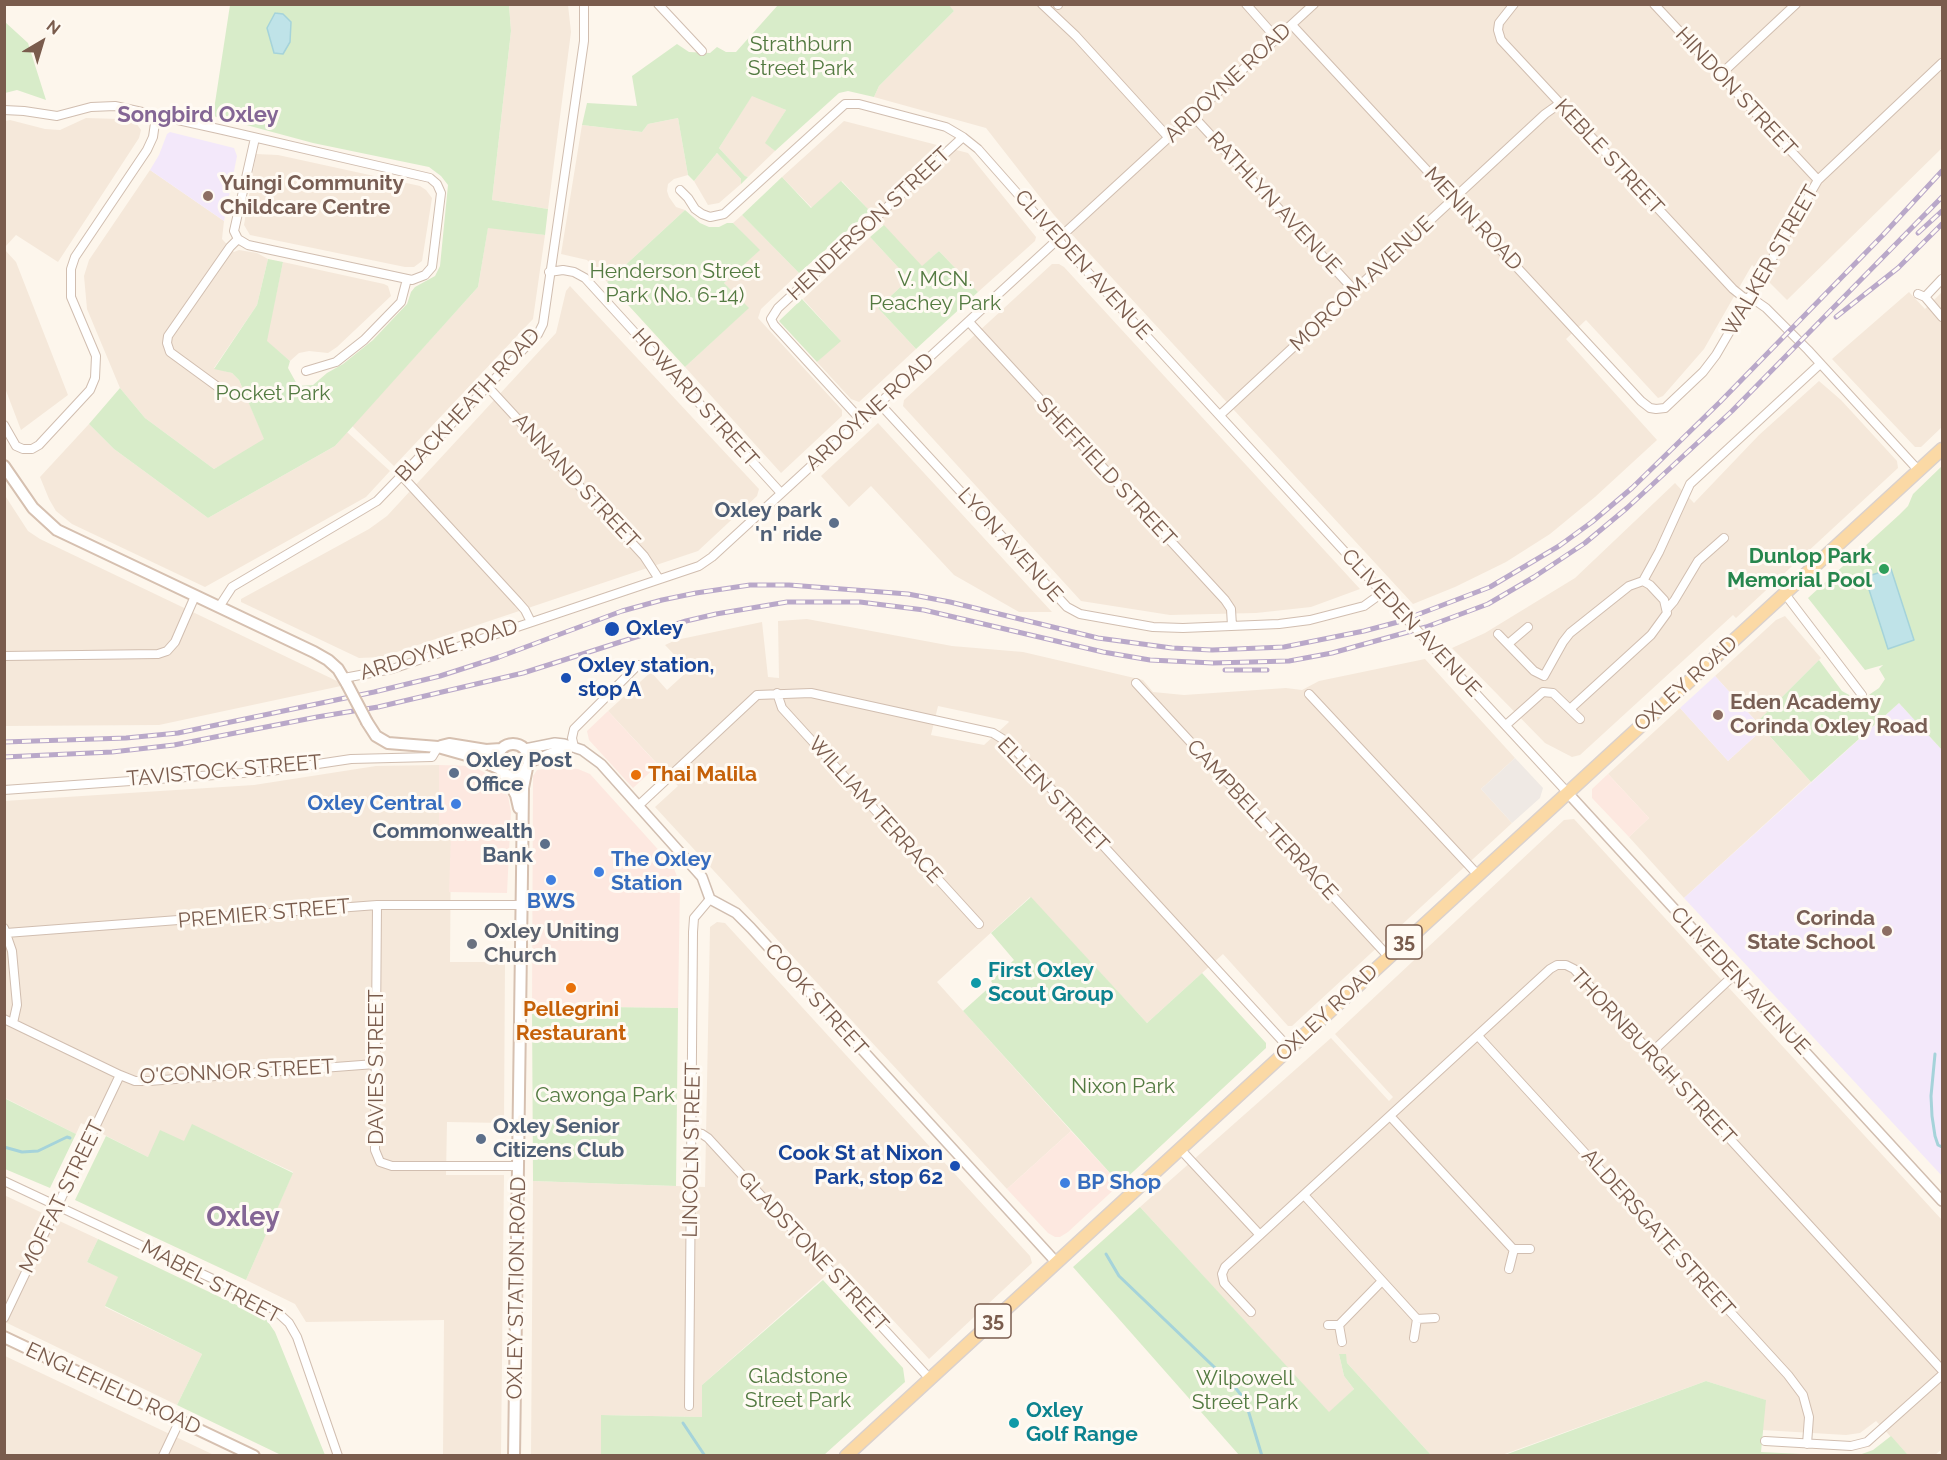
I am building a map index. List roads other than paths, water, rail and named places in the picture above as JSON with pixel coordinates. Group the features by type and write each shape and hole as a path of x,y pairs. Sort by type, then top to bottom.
{"main road":[{"name":"OXLEY ROAD","path":"846,1455 1942,449"},
{"path":"4,466 33,508 57,530 321,656 338,669 376,736 388,743 438,747 476,758 508,775 519,775 528,766 529,758 521,746 510,744 501,749 486,750 449,744 438,747"},
{"path":"501,749 497,759 502,771"},
{"name":"OXLEY STATION ROAD","path":"514,1455 522,832 523,788 528,766"},
{"name":"OXLEY STATION ROAD","path":"502,771 516,795 522,832"},
{"name":"ENGLEFIELD ROAD","path":"4,1337 254,1455"}],"street":[{"name":"BLACKHEATH ROAD","path":"219,607 232,587 377,501 538,334 543,324 584,41 584,4"},
{"path":"658,4 702,51"},
{"path":"1042,4 1076,36 1169,138"},
{"path":"1246,4 1277,39"},
{"name":"ARDOYNE ROAD","path":"346,681 385,671 699,566 712,557 1314,4"},
{"name":"KEBLE STREET","path":"1514,4 1499,23 1498,30 1501,40 1733,289 1743,297 1766,308 1919,471"},
{"name":"HINDON STREET","path":"1654,4 1818,180"},
{"path":"1720,75 1796,4"},
{"name":"MENIN ROAD","path":"1292,25 1641,401 1650,408 1656,409"},
{"name":"WALKER STREET","path":"1656,409 1665,408 1703,372 1716,355 1818,180 1942,63"},
{"name":"CLIVEDEN AVENUE","path":"680,190 702,214 710,217 724,214 845,104 858,104 946,127 978,149 1058,240 1942,1201"},
{"name":"MORCOM AVENUE","path":"1220,416 1545,114 1559,104"},
{"path":"4,111 24,111 57,116 91,107 115,106 156,116 255,138 430,178 437,184 441,193 432,267 425,275 412,280 248,245 238,239 234,231 255,138"},
{"path":"4,425 13,442 23,449 32,449 39,445 90,390 95,378 96,356 71,297 69,284 71,269 75,257 147,150 153,137 156,116"},
{"name":"RATHLYN AVENUE","path":"1193,116 1355,291"},
{"name":"HENDERSON STREET","path":"861,420 774,326 772,315 963,137"},
{"path":"222,390 170,352 167,343 168,336 230,247 238,239"},
{"name":"HOWARD STREET","path":"549,273 563,270 585,278 781,493"},
{"path":"306,371 336,362 364,340 401,302 406,279"},
{"path":"1942,279 1921,296 1942,317"},
{"name":"SHEFFIELD STREET","path":"969,322 1225,600 1231,609 1232,626"},
{"path":"1544,692 1544,676 1570,633 1629,586 1643,581 1690,484 1820,364"},
{"name":"ANNAND STREET","path":"488,387 644,555 659,579"},
{"name":"LYON AVENUE","path":"879,404 1067,607 1080,614 1153,627 1232,626 1310,620 1364,606 1383,593"},
{"path":"402,476 518,602 531,622"},
{"path":"1570,709 1651,635 1667,614 1698,561 1724,538"},
{"path":"1643,581 1664,600 1668,609"},
{"path":"1785,594 1862,695"},
{"path":"4,656 158,654 167,651 175,642 195,596"},
{"path":"1508,644 1528,627"},
{"path":"1498,634 1534,671 1544,676"},
{"path":"574,747 572,738 574,729 638,665"},
{"name":"CAMPBELL TERRACE","path":"1136,683 1388,956"},
{"path":"1506,725 1544,692 1553,693 1580,719"},
{"name":"WILLIAM TERRACE","path":"777,693 782,708 979,924"},
{"name":"ELLEN STREET","path":"638,806 751,698 757,695 811,693 993,733 1002,737 1017,751 1289,1048"},
{"path":"1309,694 1478,875"},
{"path":"525,749 555,743 574,747 592,757 702,878 711,899"},
{"name":"TAVISTOCK STREET","path":"4,790 88,782 271,771 351,759 432,757 438,747"},
{"path":"528,766 549,754 574,747"},
{"name":"LINCOLN STREET","path":"689,1406 693,932 694,918 711,899"},
{"name":"COOK STREET","path":"711,899 736,913 751,928 1056,1262"},
{"name":"PREMIER STREET","path":"5,931 377,904 522,905"},
{"name":"DAVIES STREET","path":"377,904 375,1150 380,1162 392,1166 519,1166"},
{"path":"5,931 12,951 17,1005 13,1023"},
{"name":"THORNBURGH STREET","path":"1251,1312 1224,1283 1222,1274 1225,1267 1550,969 1557,965 1566,965 1574,969 1652,1053 1942,1370"},
{"path":"1652,1053 1734,975"},
{"name":"O'CONNOR STREET","path":"4,1019 120,1076 135,1081 148,1082 375,1064"},
{"name":"ALDERSGATE STREET","path":"1478,1036 1788,1375 1803,1395 1809,1417 1807,1444"},
{"name":"MOFFAT STREET","path":"4,1318 120,1076"},
{"path":"1390,1116 1514,1250 1530,1250"},
{"name":"GLADSTONE STREET","path":"692,1132 708,1138 930,1379"},
{"path":"1180,1149 1260,1235"},
{"name":"MABEL STREET","path":"4,1181 275,1310 289,1323 297,1337 338,1455"},
{"path":"1304,1195 1417,1319"},
{"path":"1509,1269 1514,1250"},
{"path":"1328,1325 1339,1325 1382,1281"},
{"path":"1417,1319 1435,1318"},
{"path":"1414,1338 1417,1319"},
{"path":"1339,1325 1342,1342"},
{"path":"1765,1441 1851,1446 1867,1442 1942,1375"},
{"path":"163,1455 180,1420"}],"water":[{"path":"275,13 283,14 291,22 290,42 283,54 274,53 267,28"},
{"path":"1891,569 1914,640 1888,649 1865,577"}],"waterway":[{"path":"1935,1054 1931,1096 1932,1116 1935,1136 1938,1145 1942,1147"},
{"path":"4,1147 22,1152 38,1151 67,1137 70,1138"},
{"path":"1106,1254 1119,1276 1234,1386 1245,1400 1262,1456"},
{"path":"683,1423 705,1456"}],"railway":[{"path":"4,742 126,738 178,733 374,692 440,676 499,657 622,611 696,593 750,585 789,585 908,594 1098,638 1172,648 1212,650 1284,647 1398,622 1490,587 1559,546 1592,522 1632,488 1720,402 1942,171"},
{"path":"4,757 112,752 174,745 378,707 523,673 686,621 787,602 860,602 924,610 1103,652 1150,660 1213,663 1289,661 1332,653 1426,627 1488,604 1585,543 1627,508 1732,411 1942,197"},
{"path":"1918,233 1942,211"},
{"path":"1836,317 1898,268 1942,224"},
{"path":"1225,670 1267,670"}],"place":[{"name":"Yuingi Community Childcare Centre","path":"208,196"},
{"name":"Oxley park 'n' ride","path":"834,523"},
{"name":"Dunlop Park Memorial Pool","path":"1884,569"},
{"name":"Oxley","path":"612,629"},
{"name":"Oxley station, stop A","path":"566,678"},
{"name":"Eden Academy Corinda Oxley Road","path":"1718,715"},
{"name":"Oxley Post Office","path":"454,773"},
{"name":"Thai Malila","path":"636,775"},
{"name":"Oxley Central","path":"456,804"},
{"name":"Commonwealth Bank","path":"545,844"},
{"name":"The Oxley Station","path":"599,872"},
{"name":"BWS","path":"551,880"},
{"name":"Corinda State School","path":"1887,931"},
{"name":"Oxley Uniting Church","path":"472,944"},
{"name":"First Oxley Scout Group","path":"976,983"},
{"name":"Pellegrini Restaurant","path":"571,988"},
{"name":"Oxley Senior Citizens Club","path":"481,1139"},
{"name":"Cook St at Nixon Park, stop 62","path":"955,1166"},
{"name":"BP Shop","path":"1065,1183"},
{"name":"Oxley Golf Range","path":"1014,1423"}],"district":[{"name":"Songbird Oxley","path":"198,115"},
{"name":"Oxley","path":"243,1218"}],"park label":[{"name":"Strathburn Street Park","path":"801,57"},
{"name":"Henderson Street Park (No. 6-14)","path":"675,284"},
{"name":"V. MCN. Peachey Park","path":"935,292"},
{"name":"Pocket Park","path":"273,394"},
{"name":"Nixon Park","path":"1123,1087"},
{"name":"Cawonga Park","path":"605,1096"},
{"name":"Gladstone Street Park","path":"798,1389"},
{"name":"Wilpowell Street Park","path":"1245,1391"}]}
